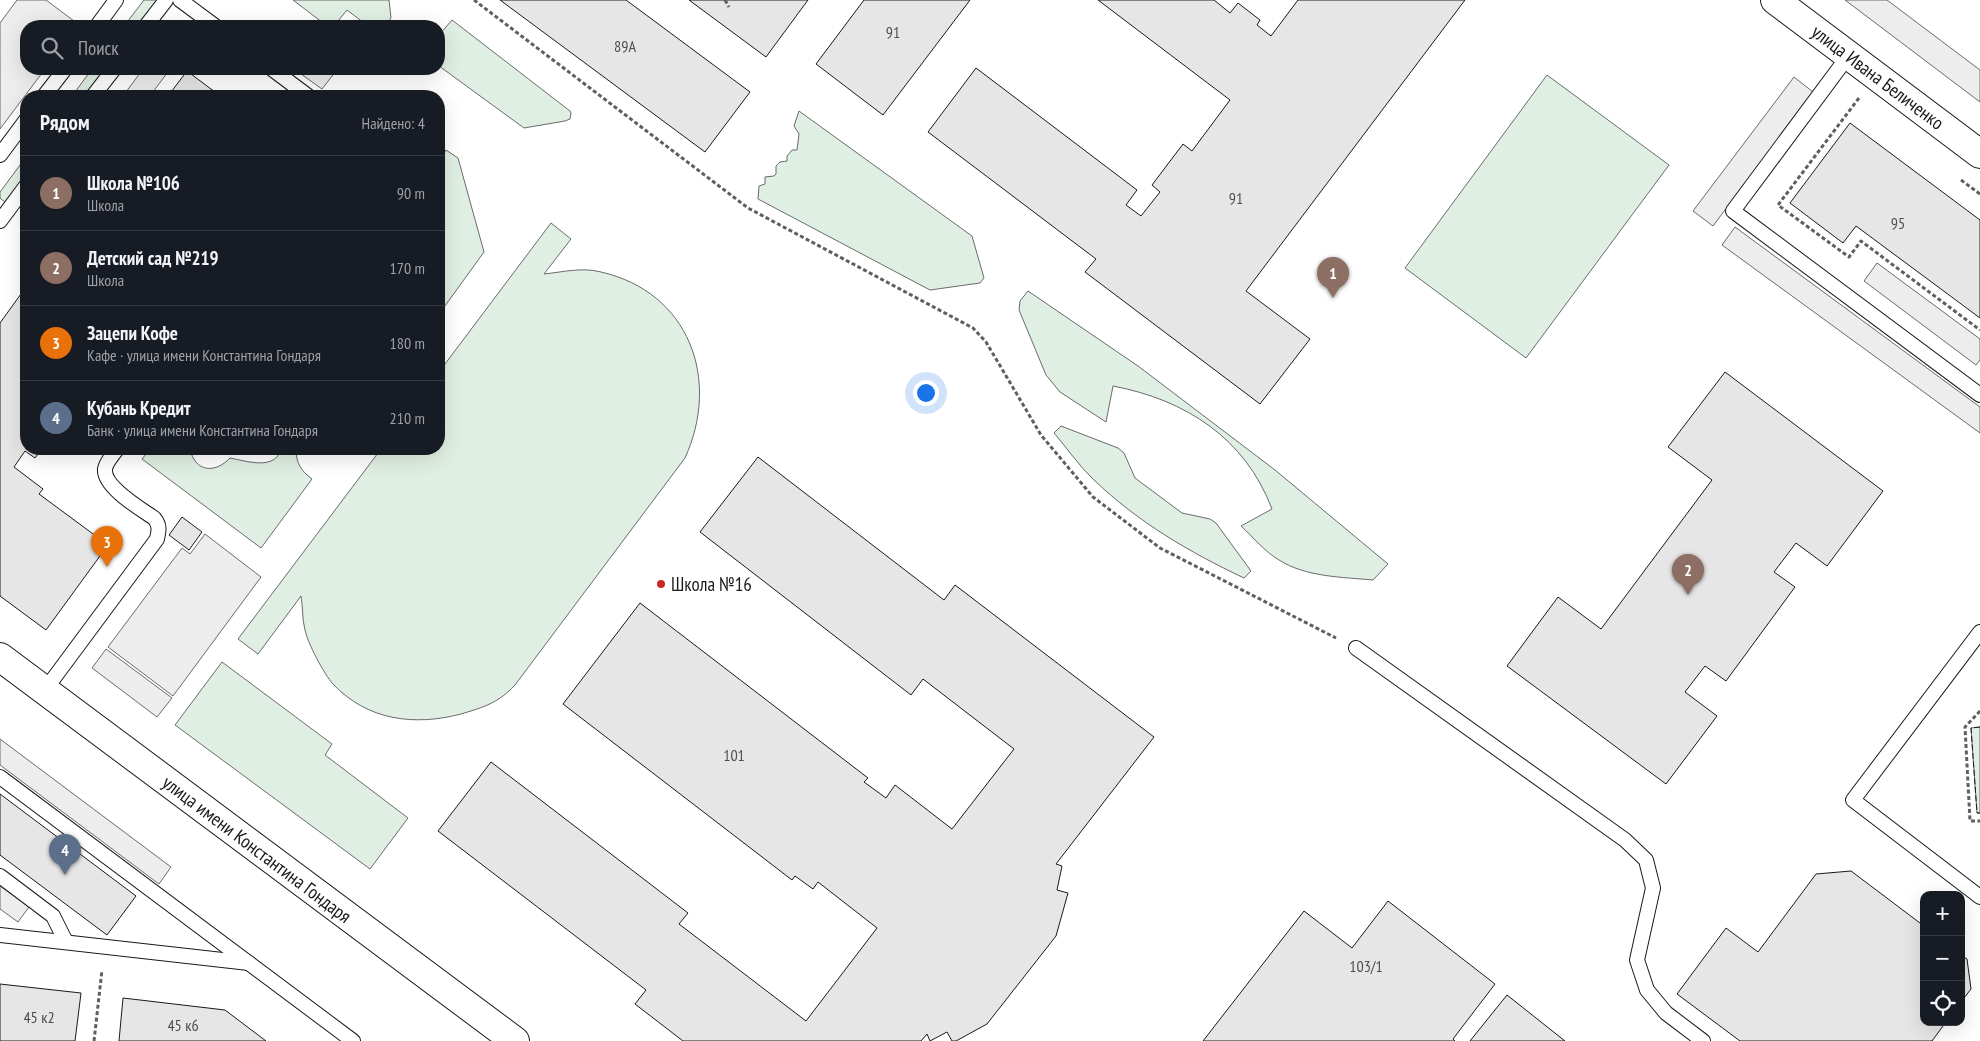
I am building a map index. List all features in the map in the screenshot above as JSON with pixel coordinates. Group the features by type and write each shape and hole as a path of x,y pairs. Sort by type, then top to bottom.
{"street":[{"name":"улица Ивана Беличенко","path":"1775,0 1980,154"},
{"name":"улица имени Константина Гондаря","path":"0,657 515,1041"}],"lane":[{"path":"151,20 166,0"},
{"path":"180,0 207,20"},
{"path":"100,20 111,2"},
{"path":"1849,56 1733,211 1980,396"},
{"path":"49,90 60,75"},
{"path":"98,90 109,75"},
{"path":"280,75 300,90"},
{"path":"0,155 20,128"},
{"path":"0,221 20,194"},
{"path":"45,690 157,539 158,523 154,518 112,487 106,479 105,469 112,455"},
{"path":"1980,632 1852,800 1980,897"},
{"path":"1356,648 1625,840 1646,860 1653,888 1637,960 1647,990 1666,1013 1703,1041"},
{"path":"0,777 353,1041"},
{"path":"0,876 53,916 66,942"},
{"path":"0,935 249,963"}],"path":[{"path":"474,0 748,208 973,328 986,342 1041,435 1093,497 1160,548 1356,648"},
{"path":"725,0 729,7"},
{"path":"1857,101 1778,205 1849,257 1861,241 1980,330"},
{"path":"1980,711 1965,727 1970,821 1980,820"},
{"path":"94,1041 104,947"}],"green space":[{"path":"144,0 157,0 142,20 129,20"},
{"path":"293,0 389,0 391,18 390,20 360,20 347,10 339,20 319,20"},
{"path":"452,20 570,111 570,119 524,128 445,70 445,28"},
{"path":"88,75 102,75 90,90 76,90"},
{"path":"1547,75 1669,165 1526,358 1405,268"},
{"path":"799,111 972,236 984,278 980,283 930,290 758,199 759,186 765,184 765,177 774,176 776,174 776,166 780,162 787,161 787,156 792,150 797,150 799,134 794,126"},
{"path":"446,150 458,158 484,252 445,306"},
{"path":"20,165 20,184 6,203 0,198 0,192"},
{"path":"551,223 571,239 544,274 572,270 601,272 631,282 656,298 676,319 690,343 697,370 699,398 695,428 685,458 515,685 504,695 481,708 444,718 410,720 377,713 361,706 333,684 309,643 303,622 301,596 258,654 238,639 376,455 445,455 445,364"},
{"path":"1028,291 1138,366 1275,470 1388,564 1373,580 1312,573 1289,566 1279,560 1241,526 1272,509 1260,484 1246,462 1210,426 1188,412 1165,401 1140,392 1113,386 1106,422 1060,392 1046,375 1019,310 1020,301"},
{"path":"1061,426 1118,448 1124,453 1135,478 1182,513 1210,519 1216,523 1251,571 1244,578 1184,547 1146,523 1111,495 1083,469 1054,433"},
{"path":"145,455 192,455 201,466 212,468 218,467 230,458 260,463 273,460 278,455 297,455 300,466 312,479 261,548 142,459"},
{"path":"222,662 332,744 325,755 408,818 370,869 175,725"},
{"path":"1980,727 1980,813 1977,813 1971,728"}],"shaded area":[{"path":"17,0 46,0 73,20 20,20 20,75 40,75 29,90 20,90 20,102 0,129 0,23"},
{"path":"1845,0 1887,0 1980,70 1980,102"},
{"path":"139,75 166,75 154,90 127,90"},
{"path":"302,75 333,75 322,89"},
{"path":"1794,77 1813,92 1713,226 1693,211"},
{"path":"1735,227 1980,407 1980,433 1722,245"},
{"path":"1877,263 1980,339 1980,360 1976,365 1864,281"},
{"path":"205,534 261,577 173,696 108,647 182,548 190,554"},
{"path":"106,649 172,698 157,717 92,668"},
{"path":"0,739 171,867 159,884 0,765"},
{"path":"0,886 29,907 18,922 0,909"}],"building":[{"path":"500,0 626,0 750,92 705,152"},
{"path":"689,0 808,0 766,57"},
{"path":"864,0 970,0 883,115 816,64"},
{"path":"1098,0 1214,0 1230,13 1238,3 1260,20 1257,25 1271,36 1298,0 1465,0 1246,291 1310,339 1260,404 1085,272 1096,259 928,132 976,68 1137,190 1126,205 1141,216 1160,192 1152,185 1183,144 1192,151 1230,100"},
{"path":"184,75 192,75 212,90 173,90"},
{"path":"1850,123 1980,220 1980,318 1856,226 1843,243 1790,203"},
{"path":"20,295 20,455 22,455 14,467 43,489 39,494 108,545 46,630 0,596 0,323"},
{"path":"1725,372 1883,491 1827,566 1796,543 1774,572 1795,587 1726,681 1705,666 1685,692 1717,716 1666,784 1507,666 1558,597 1601,629 1712,480 1668,447"},
{"path":"758,457 944,600 955,585 1154,737 1056,864 1062,866 1057,890 1068,893 1056,936 987,1024 956,1041 952,1041 947,1032 930,1041 927,1034 921,1041 683,1041 635,1004 646,990 438,831 491,762 688,913 679,924 806,1021 877,928 818,882 813,889 795,876 792,880 563,704 640,603 868,778 864,782 886,798 895,785 952,829 1014,749 923,679 911,695 700,532"},
{"path":"182,517 202,532 189,550 169,535"},
{"path":"0,794 136,896 107,935 0,855"},
{"path":"1851,871 1920,923 1920,1026 1943,1026 1932,1041 1740,1041 1677,994 1726,928 1758,952 1816,874"},
{"path":"1388,901 1495,984 1453,1039 1455,1041 1203,1041 1304,911 1352,948"},
{"path":"1965,958 1967,959 1971,989 1965,997"},
{"path":"0,984 81,993 75,1041 0,1041"},
{"path":"1507,995 1565,1041 1470,1041"},
{"path":"123,998 225,1010 266,1041 119,1041"}],"fence":[{"path":"1980,727 1971,728 1977,813 1980,813"}],"place":[{"name":"Школа №106","path":"1333,298"},
{"name":"Зацепи Кофе","path":"107,567"},
{"name":"Школа №16","path":"661,584"},
{"name":"Детский сад №219","path":"1688,595"},
{"name":"Кубань Кредит","path":"65,875"}]}
